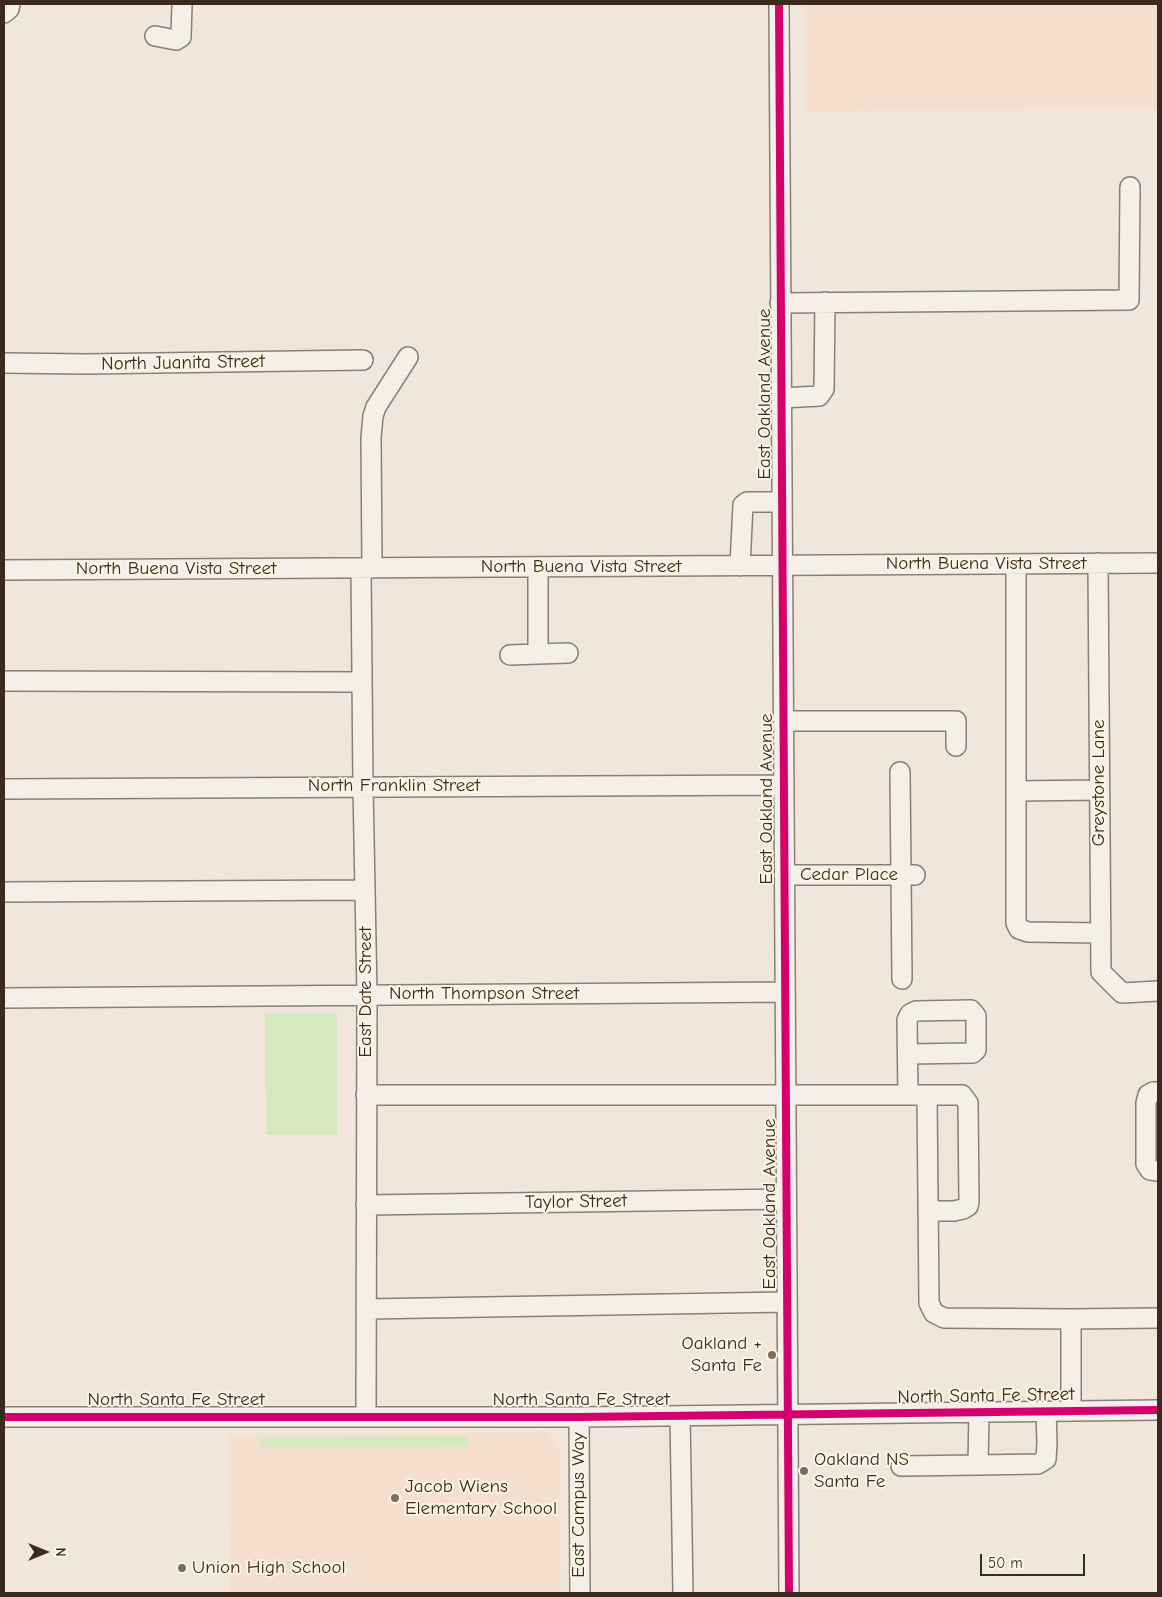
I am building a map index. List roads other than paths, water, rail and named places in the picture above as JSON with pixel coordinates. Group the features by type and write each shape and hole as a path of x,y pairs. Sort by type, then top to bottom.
{"street":[{"path":"4,13 10,4"},
{"path":"155,36 176,40 180,37 182,4"},
{"name":"East Oakland Avenue","path":"779,4 789,1593"},
{"path":"780,303 1129,300 1130,187"},
{"path":"781,398 819,396 824,389 825,302"},
{"name":"East Date Street","path":"366,1416 366,995 362,682 371,438 373,416 376,407 408,356"},
{"name":"North Juanita Street","path":"4,363 86,364 363,360"},
{"path":"740,566 742,505 747,502 782,502"},
{"name":"Greystone Lane","path":"1098,563 1101,972 1122,993 1158,992"},
{"name":"North Buena Vista Street","path":"4,570 1158,563"},
{"path":"1016,564 1016,923 1019,929 1028,932 1101,933"},
{"path":"538,567 538,654"},
{"path":"510,655 568,653"},
{"path":"4,681 362,682"},
{"path":"783,721 956,720 956,746"},
{"path":"900,772 908,875 902,979"},
{"name":"North Franklin Street","path":"4,789 784,785"},
{"path":"1016,790 1099,790"},
{"name":"Cedar Place","path":"784,875 908,875"},
{"path":"4,892 364,890"},
{"name":"North Thompson Street","path":"4,998 785,992"},
{"path":"908,1054 908,1095"},
{"path":"1158,1092 1153,1092 1148,1096 1146,1103 1146,1164 1150,1170 1158,1171"},
{"path":"366,1095 962,1095 968,1104 968,1206 954,1211 928,1211"},
{"path":"927,1095 928,1303 934,1314 944,1318 1158,1318"},
{"name":"Taylor Street","path":"366,1205 786,1198"},
{"path":"366,1309 787,1302"},
{"path":"1071,1319 1071,1411"},
{"name":"North Santa Fe Street","path":"4,1417 579,1417 1158,1410"},
{"path":"901,1466 1038,1464 1046,1458 1046,1411"},
{"path":"978,1465 979,1412"},
{"path":"680,1416 683,1593"},
{"name":"East Campus Way","path":"579,1417 580,1593"}],"place":[{"name":"Oakland + Santa Fe","path":"772,1355"},
{"name":"Oakland NS Santa Fe","path":"804,1471"},
{"name":"Jacob Wiens Elementary School","path":"395,1498"},
{"name":"Union High School","path":"182,1568"}]}
